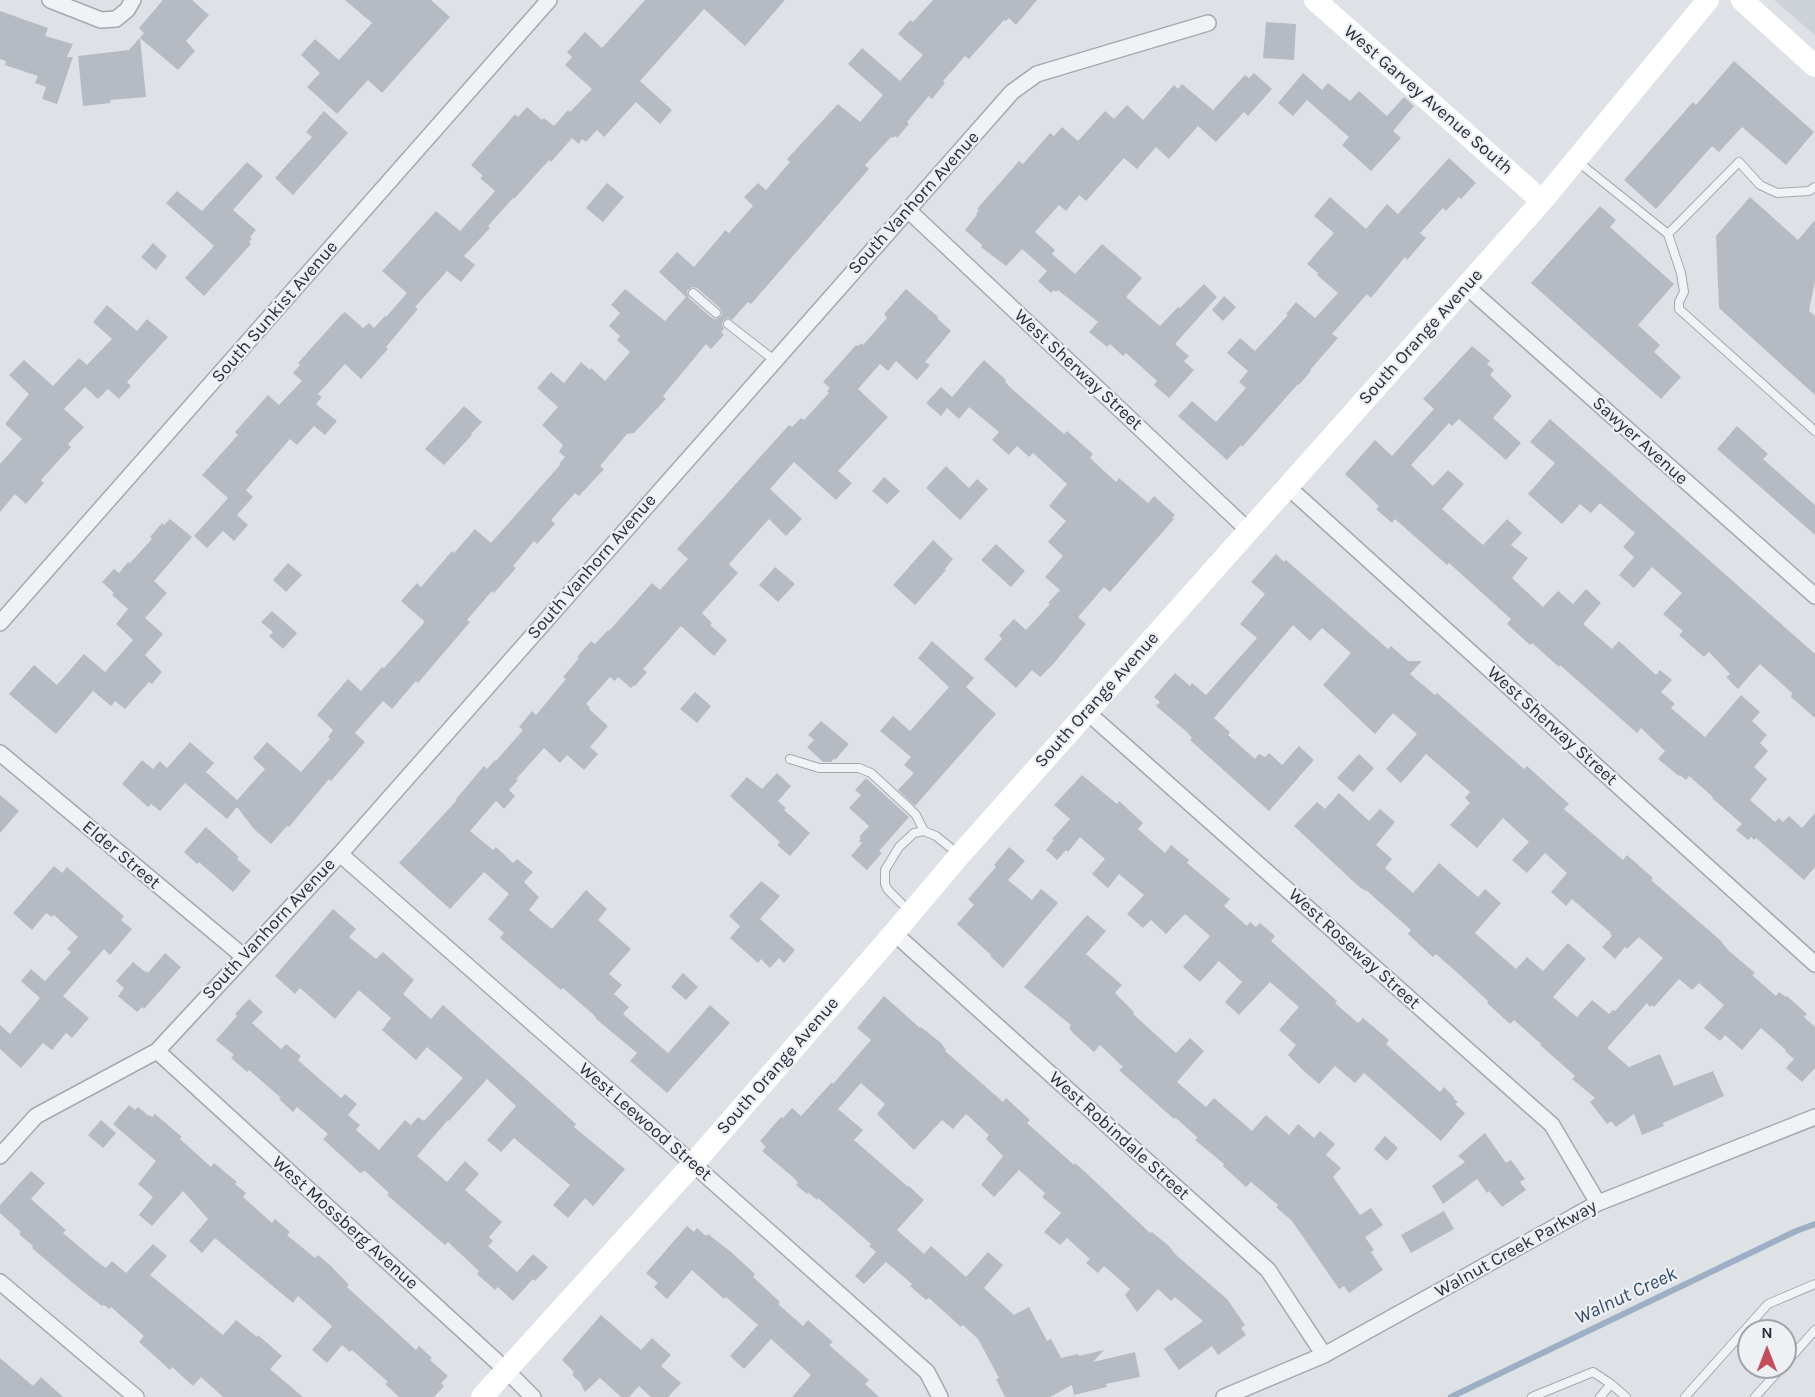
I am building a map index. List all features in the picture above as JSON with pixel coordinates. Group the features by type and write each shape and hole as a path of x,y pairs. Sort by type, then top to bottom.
{"street":[{"path":"50,0 101,20 116,20 127,10 133,0"},
{"name":"South Sunkist Avenue","path":"0,623 549,0"},
{"name":"West Garvey Avenue South","path":"1315,0 1542,201"},
{"name":"South Orange Avenue","path":"482,1397 693,1164 959,856 1542,201 1708,0"},
{"path":"1742,0 1815,66"},
{"name":"South Vanhorn Avenue","path":"0,1156 36,1116 157,1051 340,854 1012,92 1037,74 1208,23"},
{"name":"West Sherway Street","path":"908,210 1248,530"},
{"name":"Sawyer Avenue","path":"1466,286 1815,596"},
{"name":"West Sherway Street","path":"1288,487 1815,964"},
{"name":"West Roseway Street","path":"1087,712 1552,1125 1598,1203"},
{"name":"Elder Street","path":"0,753 243,956"},
{"name":"West Leewood Street","path":"340,854 927,1372 940,1397"},
{"name":"West Robindale Street","path":"894,933 1268,1270 1324,1355"},
{"name":"West Mossberg Avenue","path":"157,1051 533,1397"},
{"name":"Walnut Creek Parkway","path":"1224,1397 1324,1355 1598,1203 1815,1117"},
{"path":"0,1282 136,1397"}],"lane":[{"path":"1576,160 1668,234 1682,273 1684,292 1679,302 1680,309 1815,430"},
{"path":"1668,234 1739,162 1760,185 1777,193 1809,191 1815,187"},
{"path":"693,293 716,313"},
{"path":"728,324 774,360"},
{"path":"789,759 819,768 859,768 871,773 916,815 924,831"},
{"path":"911,914 885,884 885,870 906,838 924,831 936,836 959,856"},
{"path":"1685,1397 1768,1304 1815,1284"},
{"path":"1797,1350 1815,1330"},
{"path":"1532,1397 1593,1372 1626,1397"},
{"path":"1755,1397 1771,1379"},
{"path":"1600,1397 1611,1384"}],"shaded area":[{"path":"1774,0 1815,0 1815,35"}],"building":[{"path":"163,0 192,0 209,15 186,41 195,51 178,70 140,38 146,97 110,100 111,103 83,106 78,56 129,50 144,33 139,28"},
{"path":"345,0 431,0 450,17 382,93 368,80 337,114 307,87 320,73 301,55 315,39 339,60 372,23"},
{"path":"645,0 785,0 745,46 704,9 640,81 672,110 660,124 636,102 604,137 597,130 586,142 582,139 579,144 572,138 551,162 549,160 513,198 464,256 475,265 461,282 447,271 415,307 418,309 386,347 388,349 361,379 345,364 318,394 322,397 316,404 337,421 325,435 314,426 297,445 290,439 246,490 253,497 237,515 248,525 234,541 223,531 207,548 194,536 228,498 202,475 238,435 235,432 268,395 279,405 302,381 293,373 300,365 298,363 341,315 345,312 363,328 369,323 374,328 386,317 407,293 382,271 436,211 460,231 495,191 480,178 483,176 471,165 515,114 518,117 527,107 542,120 544,118 554,126 568,110 570,112 592,89 565,65 572,57 567,52 585,32 602,48"},
{"path":"933,0 1037,0 1016,25 1009,18 1004,20 969,59 965,56 943,81 945,83 932,99 929,96 907,122 909,124 897,138 891,137 865,165 869,169 751,304 748,302 732,320 728,318 724,320 722,324 724,329 721,332 724,335 711,349 706,344 663,396 666,399 634,433 627,434 600,466 604,469 579,496 575,493 551,520 555,524 537,544 534,541 513,566 516,568 467,620 470,622 418,683 416,681 392,709 383,701 355,733 365,742 331,781 329,779 289,827 287,826 271,844 254,829 237,807 227,819 185,783 160,811 151,804 148,807 122,784 142,760 153,769 160,761 167,768 190,742 214,763 206,772 237,800 265,769 253,758 267,742 301,772 330,739 328,737 333,730 317,715 348,679 361,691 423,624 424,621 401,601 417,583 421,587 452,551 454,553 475,529 491,543 565,457 559,452 563,445 542,425 558,407 537,388 551,372 564,383 581,362 605,381 630,352 617,340 620,336 609,326 620,313 611,305 625,289 665,321 686,297 659,272 677,252 694,267 725,230 729,233 753,206 744,197 758,183 766,190 790,162 787,159 838,104 860,122 883,95 848,64 862,48 900,81 923,55 898,34 910,20 913,22","holes":["692,287 697,288 720,308 722,314 720,317 712,318 689,298 687,291"]},
{"path":"0,11 48,28 45,36 73,44 67,57 73,57 57,104 42,99 46,87 35,83 38,76 5,65 6,61 0,59"},
{"path":"1266,22 1296,24 1294,60 1263,58"},
{"path":"1734,61 1814,132 1786,165 1742,127 1719,152 1712,146 1656,209 1624,180 1693,102 1696,105"},
{"path":"1254,73 1272,89 1248,116 1244,112 1216,142 1198,126 1169,159 1156,147 1137,169 1124,158 1086,201 1079,195 1066,211 1059,205 1035,232 1055,250 1052,254 1075,274 1102,244 1142,278 1126,297 1160,326 1204,284 1217,297 1175,344 1189,356 1184,361 1194,370 1169,398 1154,385 1157,381 1126,353 1123,356 1110,344 1107,347 1089,332 1098,322 1058,290 1051,293 1038,281 1047,271 1022,249 1006,266 981,247 982,245 965,230 977,215 979,210 977,209 1019,161 1023,164 1050,133 1054,136 1062,127 1078,141 1105,111 1114,119 1127,105 1143,120 1174,85 1178,89 1182,84 1213,110 1245,75 1249,78"},
{"path":"1303,73 1322,90 1328,83 1350,101 1359,91 1387,116 1404,97 1414,106 1393,131 1401,138 1371,171 1342,145 1349,137 1307,100 1293,116 1278,103"},
{"path":"324,111 348,133 293,195 275,178 312,137 306,132"},
{"path":"1449,158 1476,183 1446,211 1443,208 1420,233 1426,238 1407,260 1405,257 1371,298 1367,294 1332,334 1338,338 1311,371 1242,447 1241,445 1227,460 1178,416 1192,401 1216,422 1246,388 1239,382 1248,371 1227,353 1240,338 1255,351 1288,315 1286,314 1296,302 1315,318 1338,293 1307,264 1334,233 1314,216 1330,197 1366,229 1387,204 1398,214"},
{"path":"247,162 263,176 233,210 256,230 250,237 252,238 249,242 251,244 204,296 185,278 214,246 166,203 177,191 202,211"},
{"path":"607,183 624,197 603,222 586,208"},
{"path":"1750,197 1798,240 1815,220 1815,281 1809,311 1815,316 1815,395 1719,308 1716,236"},
{"path":"1600,206 1616,220 1610,227 1674,284 1638,325 1660,345 1654,352 1681,377 1661,399 1531,283"},
{"path":"153,243 167,256 156,270 141,257"},
{"path":"906,289 951,331 925,362 930,365 917,380 896,361 888,371 880,364 858,389 888,417 838,471 852,483 836,500 794,462 770,489 802,519 786,536 769,519 729,564 738,573 702,613 712,623 710,625 727,640 714,656 681,626 643,669 647,672 635,686 631,688 618,677 615,681 610,677 586,704 608,726 590,747 598,754 584,770 567,755 560,763 544,748 516,779 518,780 509,790 515,796 504,809 496,801 470,831 493,850 496,847 513,863 517,859 533,872 524,882 539,897 529,910 552,929 586,890 607,909 598,920 631,949 609,974 622,985 614,994 629,1007 623,1014 668,1053 710,1005 730,1023 667,1093 630,1061 637,1053 563,988 561,990 500,938 504,933 488,919 509,894 484,872 450,909 399,863 457,800 484,766 487,769 496,761 523,730 519,727 532,711 536,715 566,679 563,677 591,641 595,644 609,631 652,583 660,590 688,559 677,549 789,425 792,427 801,418 804,420 829,393 827,391 830,388 823,382 856,345 861,343 863,345 887,318 884,314"},
{"path":"1224,296 1236,307 1223,321 1212,310"},
{"path":"107,305 137,331 147,319 168,337 127,382 131,386 119,399 108,389 98,399 85,387 64,409 84,427 68,444 71,447 41,480 44,483 26,504 15,494 0,512 0,464 22,439 5,424 29,394 9,375 24,360 53,386 79,358 87,365 112,339 93,322"},
{"path":"1472,346 1490,361 1487,364 1494,370 1490,375 1512,396 1493,418 1521,443 1506,460 1459,419 1452,426 1449,423 1411,465 1433,486 1448,470 1464,484 1442,509 1483,545 1507,519 1522,533 1511,545 1528,558 1512,578 1543,607 1558,591 1573,604 1586,589 1601,603 1583,624 1612,649 1619,641 1656,675 1660,670 1672,680 1661,692 1675,704 1671,708 1705,737 1741,695 1760,712 1752,721 1767,735 1760,743 1768,751 1754,767 1767,779 1750,800 1775,822 1779,818 1783,822 1789,816 1802,828 1815,813 1815,867 1804,880 1756,838 1754,840 1751,837 1748,840 1736,830 1742,824 1713,797 1689,776 1686,780 1658,759 1665,751 1641,728 1637,733 1560,665 1559,667 1532,643 1530,645 1507,624 1511,619 1449,563 1447,565 1395,519 1392,523 1376,509 1379,506 1345,474 1375,440 1392,456 1434,409 1423,399"},
{"path":"984,360 1006,380 1005,382 1013,390 1064,434 1067,431 1093,454 1090,458 1116,482 1119,478 1148,503 1154,496 1175,515 1172,518 1174,519 1110,592 1104,587 1078,617 1086,624 1055,662 1040,677 1032,670 1016,688 984,659 1002,639 999,635 1014,619 1026,630 1060,590 1045,577 1063,556 1048,542 1066,521 1049,506 1067,484 1033,453 1029,457 1017,446 1009,455 992,440 999,432 969,407 959,419 947,408 941,416 926,403 941,387 952,397"},
{"path":"464,406 482,422 444,465 425,449"},
{"path":"1550,419 1815,654 1815,718 1791,697 1792,693 1760,664 1738,689 1726,677 1730,674 1709,652 1704,657 1679,635 1683,631 1663,614 1682,593 1652,567 1634,588 1619,575 1634,557 1623,547 1635,533 1600,503 1591,513 1580,504 1562,524 1528,494 1555,463 1530,442"},
{"path":"1737,426 1768,454 1763,459 1815,505 1815,535 1717,449"},
{"path":"946,466 969,488 977,479 988,489 960,520 926,488"},
{"path":"884,477 900,491 887,504 872,491"},
{"path":"170,519 192,537 154,581 167,593 145,618 163,634 145,655 162,672 152,684 149,682 125,709 115,701 111,706 93,691 56,734 9,694 34,665 57,685 84,654 105,672 133,640 116,624 128,609 112,595 114,593 102,582 114,569 119,573 128,562 130,563 152,539 150,537 162,523 164,525"},
{"path":"933,540 953,559 915,605 893,585"},
{"path":"996,544 1025,571 1011,587 981,560"},
{"path":"1276,554 1284,562 1286,560 1388,649 1391,646 1408,661 1422,661 1410,674 1435,695 1437,693 1524,769 1527,766 1569,804 1564,809 1623,860 1627,855 1653,878 1651,880 1755,973 1752,975 1776,996 1779,992 1787,996 1807,1014 1804,1017 1815,1027 1815,1068 1802,1082 1786,1068 1794,1059 1761,1028 1742,1050 1725,1035 1720,1041 1704,1028 1724,1005 1699,983 1692,990 1679,979 1654,1007 1652,1005 1650,1007 1647,1003 1607,1048 1629,1067 1660,1054 1674,1086 1713,1071 1724,1096 1663,1123 1664,1126 1642,1135 1634,1114 1616,1127 1611,1121 1607,1124 1590,1102 1595,1098 1572,1079 1575,1076 1514,1020 1510,1024 1436,954 1433,957 1408,934 1411,930 1366,890 1356,884 1294,826 1317,802 1325,809 1339,793 1369,821 1380,809 1395,822 1376,845 1392,859 1385,868 1413,893 1439,863 1478,897 1485,889 1501,903 1475,933 1516,969 1527,957 1543,971 1568,943 1586,959 1553,997 1577,1017 1592,1000 1609,1014 1615,1011 1663,958 1639,937 1627,949 1625,947 1615,959 1602,947 1612,936 1611,933 1572,899 1566,906 1551,892 1567,873 1545,853 1527,873 1512,860 1529,842 1503,818 1477,848 1450,825 1470,803 1465,798 1470,792 1426,754 1401,783 1386,769 1417,734 1393,713 1375,734 1323,685 1351,653 1322,628 1310,641 1293,625 1214,718 1230,732 1228,735 1255,759 1259,754 1265,757 1269,753 1282,765 1299,746 1314,760 1269,811 1190,740 1192,738 1187,732 1156,706 1160,702 1154,697 1175,673 1190,686 1192,683 1206,695 1257,638 1240,624 1265,594 1251,582"},
{"path":"288,563 302,575 286,592 273,580"},
{"path":"775,567 795,584 778,602 759,585"},
{"path":"272,611 297,633 283,649 269,636 273,632 261,622"},
{"path":"932,641 974,678 966,687 996,714 915,806 898,790 914,773 904,765 911,757 880,731 893,716 910,731 949,687 918,658"},
{"path":"695,692 711,706 697,723 680,709"},
{"path":"821,721 849,744 831,762 823,762 807,747 814,740 808,735"},
{"path":"1359,754 1374,768 1353,792 1337,778"},
{"path":"777,773 791,786 778,801 786,808 784,810 810,833 790,856 777,845 780,842 730,796 747,777 762,789"},
{"path":"1082,775 1117,804 1119,801 1143,823 1138,829 1165,853 1171,845 1189,860 1187,863 1230,899 1224,906 1247,926 1250,922 1256,927 1260,923 1275,936 1271,941 1358,1023 1363,1018 1389,1040 1386,1044 1440,1092 1444,1087 1454,1097 1458,1102 1455,1104 1465,1113 1441,1141 1364,1073 1355,1083 1335,1066 1319,1084 1304,1071 1288,1055 1296,1045 1279,1030 1299,1007 1270,982 1239,1015 1225,1002 1242,982 1219,961 1200,982 1183,967 1210,936 1185,914 1166,934 1151,920 1143,928 1127,914 1144,895 1119,874 1108,888 1092,874 1105,859 1080,837 1068,852 1066,850 1057,860 1046,850 1054,840 1052,839 1070,819 1054,805"},
{"path":"866,778 909,817 879,851 882,853 867,870 851,856 862,843 859,837 869,826 849,808 861,795 855,790"},
{"path":"0,795 19,811 0,833"},
{"path":"206,827 251,871 233,892 184,852"},
{"path":"1009,847 1025,861 1008,880 1032,900 1041,889 1058,903 1003,968 957,924 974,905 968,899 996,867 994,865"},
{"path":"54,866 62,873 67,867 124,916 121,920 132,929 110,955 104,949 63,996 89,1018 72,1038 66,1033 52,1050 43,1043 21,1068 0,1049 0,1025 10,1034 40,998 21,981 31,969 45,981 71,952 67,949 78,937 54,915 52,917 46,913 32,930 13,913"},
{"path":"761,881 780,896 760,919 795,950 784,963 779,958 770,968 761,959 758,963 730,938 740,926 729,916"},
{"path":"333,909 356,929 349,937 376,959 383,952 414,980 403,994 431,1019 443,1005 576,1124 574,1127 625,1169 593,1206 585,1198 568,1218 553,1205 570,1185 514,1138 501,1152 487,1140 516,1106 487,1079 417,1156 447,1182 465,1161 479,1174 465,1190 502,1222 489,1237 493,1241 488,1246 517,1272 533,1254 548,1267 535,1281 533,1279 513,1301 498,1287 495,1290 477,1274 479,1271 448,1242 445,1245 387,1195 389,1193 365,1171 360,1173 323,1139 328,1134 297,1107 293,1112 279,1099 281,1098 249,1070 247,1072 231,1058 234,1055 216,1040 249,999 263,1012 252,1023 281,1049 286,1044 301,1056 298,1060 341,1098 345,1094 357,1104 348,1115 360,1125 356,1130 379,1150 405,1120 411,1125 418,1117 424,1121 463,1078 427,1047 416,1060 382,1030 391,1018 359,990 335,1019 300,988 295,994 275,976"},
{"path":"1087,915 1106,931 1086,954 1122,985 1115,993 1134,1012 1133,1014 1176,1053 1190,1038 1204,1051 1177,1082 1206,1107 1214,1098 1252,1131 1266,1115 1289,1135 1298,1124 1314,1138 1320,1131 1335,1144 1326,1155 1341,1168 1333,1177 1360,1215 1371,1208 1383,1225 1365,1237 1374,1250 1371,1252 1383,1270 1349,1293 1344,1286 1339,1289 1292,1221 1276,1207 1278,1205 1251,1182 1246,1187 1223,1166 1224,1164 1195,1140 1198,1138 1119,1070 1123,1067 1100,1045 1094,1052 1074,1034 1069,1028 1071,1025 1024,987"},
{"path":"165,953 181,967 144,1009 142,1007 137,1012 118,996 124,988 116,981 133,962 148,973"},
{"path":"683,973 698,987 686,1000 671,987"},
{"path":"884,996 941,1043 945,1051 1003,1102 1006,1098 1030,1120 1027,1123 1227,1299 1245,1325 1241,1328 1246,1335 1218,1355 1212,1346 1179,1370 1164,1349 1203,1321 1175,1297 1171,1301 1158,1289 1137,1312 1125,1295 1130,1289 1104,1266 1098,1273 1086,1263 1090,1259 1067,1238 1060,1245 1044,1232 1061,1213 1042,1197 1045,1193 1019,1170 994,1197 981,1185 1003,1156 986,1139 989,1135 966,1114 953,1129 942,1120 914,1150 877,1114 885,1104 861,1083 838,1109 863,1130 854,1140 924,1200 897,1230 924,1254 931,1246 966,1277 988,1252 1003,1265 984,1288 1014,1315 1029,1307 1047,1341 1051,1339 1061,1358 1104,1350 1093,1362 1135,1352 1140,1377 1106,1384 1107,1387 1074,1395 1072,1385 1050,1397 1005,1397 996,1379 999,1378 978,1339 929,1298 926,1300 910,1286 912,1284 886,1262 864,1284 855,1276 876,1252 869,1246 871,1244 818,1198 817,1200 796,1185 798,1183 793,1177 762,1151 766,1147 760,1141 792,1108 801,1116 832,1082 833,1084 871,1040 857,1028"},
{"path":"129,1105 135,1110 138,1107 149,1116 152,1117 155,1114 182,1137 180,1139 211,1167 214,1163 237,1182 235,1184 246,1193 243,1197 272,1223 275,1219 290,1232 287,1235 315,1258 318,1255 331,1266 349,1285 347,1287 416,1350 419,1346 432,1358 430,1360 448,1376 441,1383 444,1386 434,1397 399,1397 385,1384 388,1382 352,1350 350,1352 342,1345 327,1363 312,1350 332,1326 298,1296 293,1303 215,1238 202,1253 189,1241 208,1219 183,1191 152,1226 139,1215 153,1197 138,1184 156,1161 113,1124"},
{"path":"101,1120 116,1133 103,1148 88,1135"},
{"path":"1485,1133 1506,1163 1511,1160 1525,1179 1520,1182 1526,1190 1502,1207 1489,1191 1487,1193 1477,1179 1443,1204 1432,1186 1465,1162 1458,1156"},
{"path":"1385,1136 1398,1148 1387,1161 1374,1149"},
{"path":"31,1171 45,1183 31,1199 66,1230 63,1233 95,1260 106,1268 112,1261 126,1273 153,1244 167,1256 150,1275 223,1335 236,1320 257,1337 258,1335 282,1356 270,1369 303,1397 223,1397 201,1377 193,1386 172,1367 170,1370 139,1342 144,1336 111,1307 109,1309 102,1306 74,1284 32,1248 33,1246 19,1234 21,1232 0,1213 0,1205"},
{"path":"1444,1211 1454,1229 1411,1253 1401,1235"},
{"path":"687,1226 694,1232 697,1228 706,1236 708,1234 731,1252 755,1274 753,1277 780,1302 778,1304 803,1326 808,1320 833,1342 829,1345 869,1380 865,1384 879,1397 792,1397 811,1375 771,1339 744,1369 730,1356 758,1325 692,1270 667,1299 654,1287 658,1283 646,1273"},
{"path":"601,1315 641,1350 652,1338 671,1355 661,1366 681,1383 668,1397 651,1397 639,1386 629,1397 621,1397 600,1378 585,1392 580,1382 572,1375 574,1372 562,1360"},
{"path":"0,1358 33,1386 41,1377 63,1397 0,1397"}],"waterway":[{"name":"Walnut Creek","path":"1451,1397 1796,1231 1815,1224"}]}
